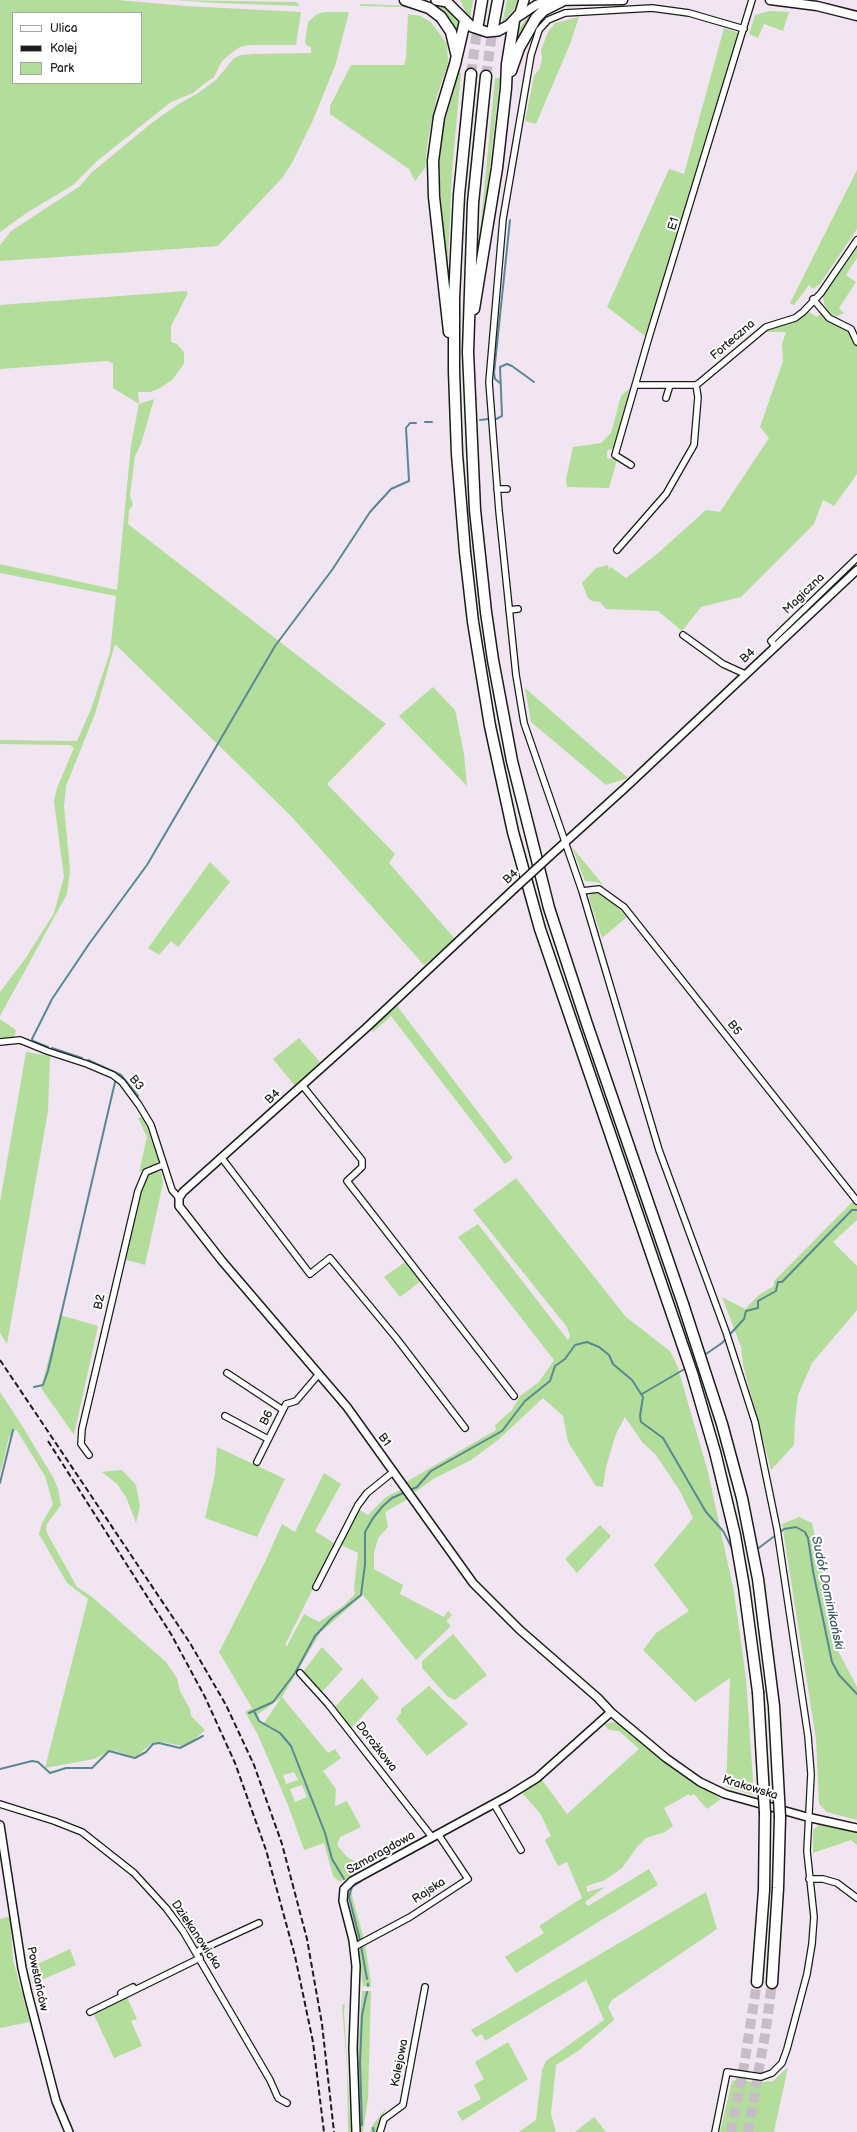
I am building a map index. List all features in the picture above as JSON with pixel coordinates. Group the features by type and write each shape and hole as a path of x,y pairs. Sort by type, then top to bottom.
{"highway":[{"path":"405,0 429,8 444,21 453,37 455,64"},
{"path":"478,24 482,0"},
{"path":"493,27 498,0"},
{"path":"506,88 517,52 532,24 544,10 562,1"},
{"path":"454,371 445,302 433,170 439,117 455,64 462,18"},
{"path":"468,352 478,278 496,176 506,88 507,64 516,19"},
{"path":"471,74 459,195 454,298 454,371 457,454 465,552 480,666 500,773 515,839 542,936 704,1412 735,1535 757,1678 763,1752 765,1813 764,1890 757,1982"},
{"path":"486,76 473,203 468,352 474,488 486,612 500,699 521,802 564,956 683,1304 722,1424 742,1498 765,1625 774,1706 780,1817 778,1888 772,1983"}],"main road":[{"path":"436,0 447,2 462,18 477,29 487,32 503,29 539,3 547,1 623,0"},
{"path":"455,0 462,18"},
{"path":"516,19 524,0"},
{"path":"770,0 816,6 857,16"}],"street":[{"name":"E1","path":"631,465 615,455 752,0"},
{"path":"715,2132 728,2072 761,2077 776,2070 784,2058 803,1987 812,1944 814,1917 807,1851 807,1817 811,1766 779,1541 755,1422 729,1340 659,1150 582,891 524,723 516,675 509,610 497,489 489,382 503,219 532,55 539,30 548,20 565,13 652,8 688,13 744,29"},
{"name":"Forteczna","path":"696,385 766,326 795,318 813,299 821,293 857,240"},
{"path":"677,266 679,244"},
{"path":"813,299 829,318 851,329 857,342"},
{"path":"700,374 702,381"},
{"path":"617,550 666,494 694,445 698,397 696,385 636,385"},
{"path":"666,398 670,385"},
{"path":"497,489 507,489"},
{"name":"Magiczna","path":"775,646 771,641 857,558"},
{"name":"B4","path":"178,1198 182,1192 410,987 857,570"},
{"path":"509,610 518,609"},
{"path":"683,634 723,664 745,674"},
{"name":"B5","path":"582,891 599,889 624,906 857,1201"},
{"name":"B3","path":"0,1042 20,1040 48,1052 87,1064 113,1075 122,1082 139,1105 150,1125 172,1190 178,1198"},
{"path":"302,1085 362,1160 362,1167 346,1181 514,1396"},
{"path":"222,1157 310,1274 330,1258 412,1358 464,1428"},
{"name":"B2","path":"90,1455 82,1444 82,1429 138,1191 146,1172 163,1165"},
{"name":"B1","path":"178,1198 179,1206 189,1221 347,1407 430,1525 484,1595 584,1685"},
{"path":"227,1373 283,1410"},
{"name":"B6","path":"257,1462 286,1404 296,1401 319,1374"},
{"path":"225,1416 268,1439"},
{"path":"316,1587 358,1505 367,1493 393,1472"},
{"name":"Dorożkowa","path":"300,1673 328,1704 435,1835"},
{"name":"Krakowska","path":"584,1685 611,1712 666,1758 700,1782 725,1794 807,1817 857,1828"},
{"name":"Szmaragdowa","path":"356,2132 354,2053 356,1988 354,1947 342,1896 346,1886 435,1835 494,1804 537,1778 611,1712"},
{"name":"Dziekanowicka","path":"0,1804 54,1821 91,1838 134,1873 176,1922 200,1958 270,2080 278,2098 287,2103"},
{"path":"494,1804 521,1850"},
{"name":"Powstańców","path":"0,1826 26,1988 56,2101 69,2132"},
{"name":"Rajska","path":"354,1947 410,1917 468,1880 435,1835"},
{"path":"809,1879 823,1879 837,1883 857,1898"},
{"path":"196,1952 259,1923"},
{"path":"90,2012 181,1969 200,1958"},
{"path":"121,1993 180,1966 184,1966"},
{"name":"Kolejowa","path":"380,2132 384,2118 403,2106 425,1987"}],"green space":[{"path":"0,0 118,0 186,6 301,12 296,45 250,45 240,47 222,61 214,77 193,93 171,102 97,161 73,185 28,212 0,232"},
{"path":"172,0 296,2 300,6 217,3"},
{"path":"460,0 473,0 470,19 467,15"},
{"path":"507,0 518,0 515,8 502,24"},
{"path":"425,3 442,4 454,13 458,23 458,33 455,33"},
{"path":"360,4 413,6 433,15 447,32 447,35 433,18 420,10 403,7 360,6"},
{"path":"544,4 517,43 514,42 517,31 531,13"},
{"path":"769,11 789,12 783,31 764,24 758,38 749,34 755,15"},
{"path":"325,12 349,12 335,66 313,120 292,163 283,177 218,246 0,261 0,245 11,231 80,186 91,173 153,122 216,80 234,58 241,55 254,54 311,53 311,47 307,46 305,41 308,22 317,14"},
{"path":"408,14 420,16 431,22 447,44 448,63 437,96 428,139 425,168 415,181 409,169 330,114 330,106 351,65 404,65 406,58"},
{"path":"579,17 570,44 536,124 525,121 534,76 540,68 542,58 541,50 548,32 555,23"},
{"path":"724,28 739,33 697,179 645,336 607,307 669,169 684,174"},
{"path":"459,72 461,73 452,172 447,285 439,166 441,136"},
{"path":"495,78 500,78 484,219 478,252"},
{"path":"857,170 857,229 820,284 813,289 809,285 794,305 790,303"},
{"path":"857,245 857,258 846,275 856,282 839,308 844,313 837,316 830,314 824,304 823,295"},
{"path":"186,291 188,293 171,326 171,342 177,344 184,352 184,364 172,380 160,388 151,392 138,392 139,404 113,388 113,363 107,361 0,369 0,305"},
{"path":"806,310 817,317 821,313 828,321 848,329 857,346 857,474 834,506 823,500 814,524 741,597 701,607 682,631 658,611 606,609 600,602 592,601 588,598 582,583 596,568 608,565 609,570 611,567 626,578 657,554 706,510 720,512 769,438 760,427 783,361 782,344 786,332 763,332 769,328 790,323 799,319"},
{"path":"630,388 615,447 607,451 607,458 617,460 609,488 567,487 566,479 573,447 601,443 611,433 621,396"},
{"path":"154,399 141,444 135,456 130,495 133,505 129,510 128,524 386,724 327,784 395,854 389,863 455,939 424,965 291,816 115,644 95,714 66,786 64,806 70,870 67,894 0,1016 0,992 25,959 54,913 64,877 54,801 57,788 74,748 70,745 0,744 0,740 77,741 91,709 110,652 116,596 0,573 0,564 117,590 131,445 139,404"},
{"path":"433,687 455,710 464,754 467,786 399,716"},
{"path":"525,688 628,778 606,785 531,722"},
{"path":"572,847 604,886 597,882 585,881"},
{"path":"210,862 230,882 178,947 171,941 159,955 148,948"},
{"path":"590,894 601,894 610,900 627,917 602,938 589,898"},
{"path":"397,1006 513,1158 505,1164 391,1016 373,1032 370,1028"},
{"path":"0,1019 16,1030 14,1037 0,1038"},
{"path":"299,1038 320,1062 295,1086 273,1059"},
{"path":"26,1052 50,1056 48,1111 7,1344 0,1333 0,1202"},
{"path":"143,1117 159,1160 154,1165 148,1166 139,1172 147,1137 138,1118"},
{"path":"154,1171 161,1172 163,1183 145,1265 123,1259 140,1191 147,1175"},
{"path":"516,1178 626,1317 670,1351 677,1365 708,1472 734,1592 746,1678 754,1795 726,1787 730,1678 695,1702 643,1650 656,1633 689,1611 654,1565 693,1518 680,1491 656,1455 643,1443 625,1417 616,1434 606,1467 603,1487 596,1486 568,1442 563,1416 543,1398 498,1440 471,1460 435,1478 415,1492 406,1482 496,1430 495,1425 512,1410 520,1396 539,1382 554,1360 458,1237 478,1224 568,1340 570,1336 567,1327 473,1210"},
{"path":"853,1201 857,1204 857,1220 833,1242 857,1266 857,1310 812,1363 798,1395 794,1445 771,1470 743,1365 741,1347 722,1297 745,1309 759,1295 774,1286 774,1281"},
{"path":"405,1262 421,1281 400,1297 384,1277"},
{"path":"60,1315 98,1326 74,1435 41,1388"},
{"path":"0,1392 54,1479 58,1489 61,1505 47,1524 46,1530 77,1587 91,1596 166,1662 177,1678 180,1691 190,1709 191,1716 205,1730 195,1739 183,1746 161,1742 152,1743 137,1756 131,1756 116,1751 106,1753 94,1759 45,1768 88,1599 67,1583 39,1534 42,1523 53,1504 45,1476 16,1429 9,1437 0,1475"},
{"path":"217,1447 285,1479 257,1537 205,1518 215,1474"},
{"path":"122,1470 136,1485 140,1506 136,1523 126,1497 117,1484 102,1472"},
{"path":"324,1473 341,1484 315,1531 335,1544 285,1645 287,1646 304,1614 319,1622 343,1606 355,1594 354,1588 358,1553 339,1544 358,1509 368,1515 386,1497 402,1489 408,1499 385,1512 388,1527 378,1538 374,1553 374,1569 403,1585 400,1594 444,1617 448,1611 452,1615 446,1621 451,1626 416,1660 363,1595 320,1633 282,1697 328,1753 335,1749 341,1758 323,1771 336,1789 335,1806 347,1801 361,1827 340,1837 337,1845 347,1857 365,1867 340,1882 333,1876 324,1843 304,1850 288,1805 258,1735 245,1712 252,1708 219,1652 265,1562 282,1524 295,1532","holes":["281,1698 264,1723 261,1722 257,1715","294,1772 298,1780 286,1784 283,1775","302,1785 307,1797 295,1802 290,1789"]},
{"path":"799,1517 812,1523 838,1651 857,1687 857,1820 827,1812 819,1804 816,1739 782,1524"},
{"path":"600,1525 611,1536 577,1573 565,1559"},
{"path":"453,1634 487,1675 455,1700 448,1697 422,1668 422,1661"},
{"path":"322,1647 343,1669 322,1692 303,1672"},
{"path":"362,1678 379,1698 351,1728 334,1708"},
{"path":"429,1686 468,1724 427,1756 396,1719 401,1713 401,1709"},
{"path":"613,1722 622,1725 671,1766 721,1799 707,1809 694,1794 690,1796 689,1794 664,1808 673,1826 665,1832 646,1838 637,1847 622,1868 605,1880 587,1886 587,1892 605,1887 585,1902 588,1906 649,1869 658,1885 516,1973 505,1957 544,1933 539,1926 582,1898 567,1862 558,1866 545,1840 551,1836 540,1813 522,1793 542,1780 567,1814 639,1749 619,1731 609,1730 604,1724"},
{"path":"819,1825 857,1832 857,1845 851,1840 813,1853 813,1830"},
{"path":"349,1892 351,1892 364,1939 358,1941 349,1902"},
{"path":"706,1892 717,1929 612,2000 608,2007 614,2020 578,2051 556,2065 551,2114 556,2132 519,2132 536,2120 542,2070 546,2061 604,2020 591,1990 586,1980 485,2041 482,2034 476,2037 471,2030"},
{"path":"10,1916 13,1960 30,2022 0,2028 0,1919"},
{"path":"365,1944 371,1987 363,1986 358,1948"},
{"path":"70,1949 76,1965 32,1984 31,1967"},
{"path":"362,1991 371,1991 368,2099 363,2132 360,2132 358,2050"},
{"path":"127,1997 137,2019 131,2021 142,2046 114,2058 93,2013"},
{"path":"345,2004 344,2011 351,2132 348,2132 347,2068 342,2005"},
{"path":"508,2042 528,2079 462,2121 457,2112 481,2099 474,2085 484,2079 475,2062"},
{"path":"788,2067 774,2132 720,2132 732,2081 739,2079 754,2083 773,2081"},
{"path":"386,2108 377,2132 370,2132 372,2126"},
{"path":"594,2117 606,2132 575,2132"}],"waterway":[{"path":"500,383 495,379 494,373 510,220"},
{"path":"496,419 502,416 500,367 507,364 512,366 534,382"},
{"path":"480,420 488,419"},
{"path":"425,422 432,422"},
{"path":"48,1047 33,1041 32,1039 52,999 89,944 147,865 275,646 332,570 370,512 391,489 409,481 406,428 410,423 416,423"},
{"path":"52,1048 82,1058"},
{"path":"88,1060 121,1075 138,1096"},
{"path":"34,1387 43,1385 48,1371 115,1082"},
{"path":"703,1356 722,1343 744,1319 746,1311 758,1308 758,1301 776,1291 778,1282 782,1282 852,1210 857,1210"},
{"name":"Sudół Dominikański","path":"249,1713 273,1702 295,1673 315,1636 332,1618 361,1595 365,1564 365,1532 373,1518 383,1506 392,1498 417,1487 431,1471 502,1431 525,1401 550,1381 555,1366 565,1359 575,1345 587,1342 599,1347 609,1355 613,1364 632,1380 643,1397 640,1416 641,1422 663,1438 706,1512 723,1531 733,1550"},
{"path":"642,1394 688,1367"},
{"path":"0,1483 13,1430"},
{"name":"Sudół Dominikański","path":"756,1550 784,1529 796,1527 805,1532 808,1538 813,1571 832,1662 839,1675 857,1694"},
{"path":"254,1711 259,1721 280,1733 291,1746 325,1833 332,1859 344,1879"},
{"name":"Sudół Dominikański","path":"0,1769 32,1761 38,1762 50,1773 66,1768 92,1768 109,1751 135,1758 146,1752 153,1744 159,1743 180,1748 203,1736"},
{"path":"429,1844 438,1839"},
{"path":"417,1850 425,1846"},
{"path":"396,1861 414,1852"},
{"path":"378,1871 390,1865"},
{"path":"367,1877 374,1873"},
{"path":"360,1940 349,1897 352,1887 361,1881"},
{"path":"361,1946 367,1979"},
{"path":"362,2125 360,2062 362,2015 367,1992"},
{"path":"373,2128 374,2132"}],"tunnel":[{"path":"471,74 478,24"},
{"path":"486,76 493,27"},
{"path":"731,2132 744,2066 757,1982"},
{"path":"748,2132 766,2029 772,1983"}],"railway":[{"path":"0,1360 190,1643 226,1705 254,1765 282,1844 307,1939 322,2024 334,2132"},
{"path":"48,1441 171,1634 205,1697 235,1763 266,1850 295,1956 313,2042 324,2132"}]}
